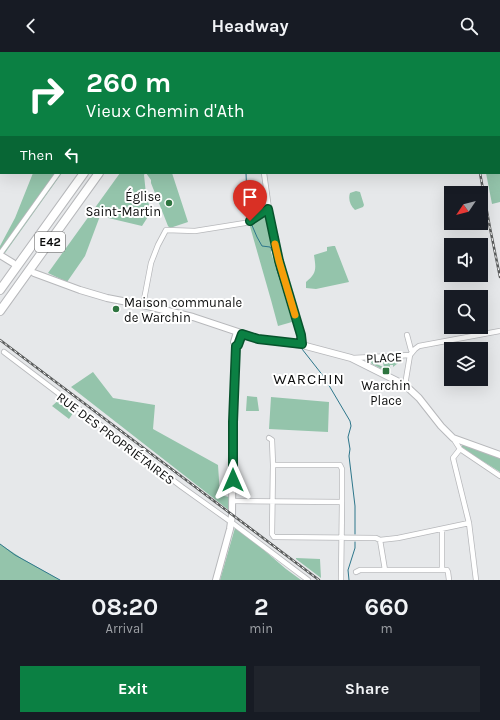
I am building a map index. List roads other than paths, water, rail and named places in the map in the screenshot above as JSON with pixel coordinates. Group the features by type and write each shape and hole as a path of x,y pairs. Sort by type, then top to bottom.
{"highway":[{"name":"E42","path":"0,290 83,174"},
{"name":"E42","path":"0,311 98,174"}],"street":[{"path":"13,262 0,255 57,174"},
{"path":"264,174 268,209 279,261 301,335 302,344"},
{"path":"144,305 151,263 166,230 195,231 245,223 253,220 268,209"},
{"path":"34,273 107,298 144,305 192,318 258,339 302,344 351,358 405,385 420,398 460,449 500,476"},
{"path":"410,355 419,346 500,331"},
{"path":"216,580 230,529 232,515 233,422 236,346 234,342 240,333"},
{"path":"407,335 411,350"},
{"name":"RUE DES PROPRIÉTAIRES","path":"4,352 308,580"},
{"name":"PLACE","path":"351,358 410,355 405,385"},
{"path":"270,438 272,440 272,534 274,537 376,538 380,540 442,530 469,523"},
{"path":"452,438 500,455"},
{"path":"460,449 453,458 469,523 476,580"},
{"path":"273,465 340,465 342,469 341,580"},
{"path":"232,501 342,502"},
{"path":"442,530 444,570"},
{"path":"380,540 385,570"},
{"path":"356,572 360,570 444,570 448,572 449,580"}],"waterway":[{"path":"246,174 247,199 246,201 241,201 240,203 249,219"},
{"path":"251,223 262,246 270,247 272,251 297,333"},
{"path":"302,349 324,377 350,421 351,426 348,437 355,506 355,534"},
{"path":"349,580 348,570 355,548 355,542"},
{"path":"0,544 15,555 60,580"}],"railway":[{"path":"480,174 500,277"},
{"path":"0,340 319,580"}],"place":[{"name":"Église Saint-Martin","path":"169,203"},
{"name":"Maison communale de Warchin","path":"116,309"},
{"name":"Warchin Place","path":"386,371"}],"district":[{"name":"WARCHIN","path":"309,379"}]}
